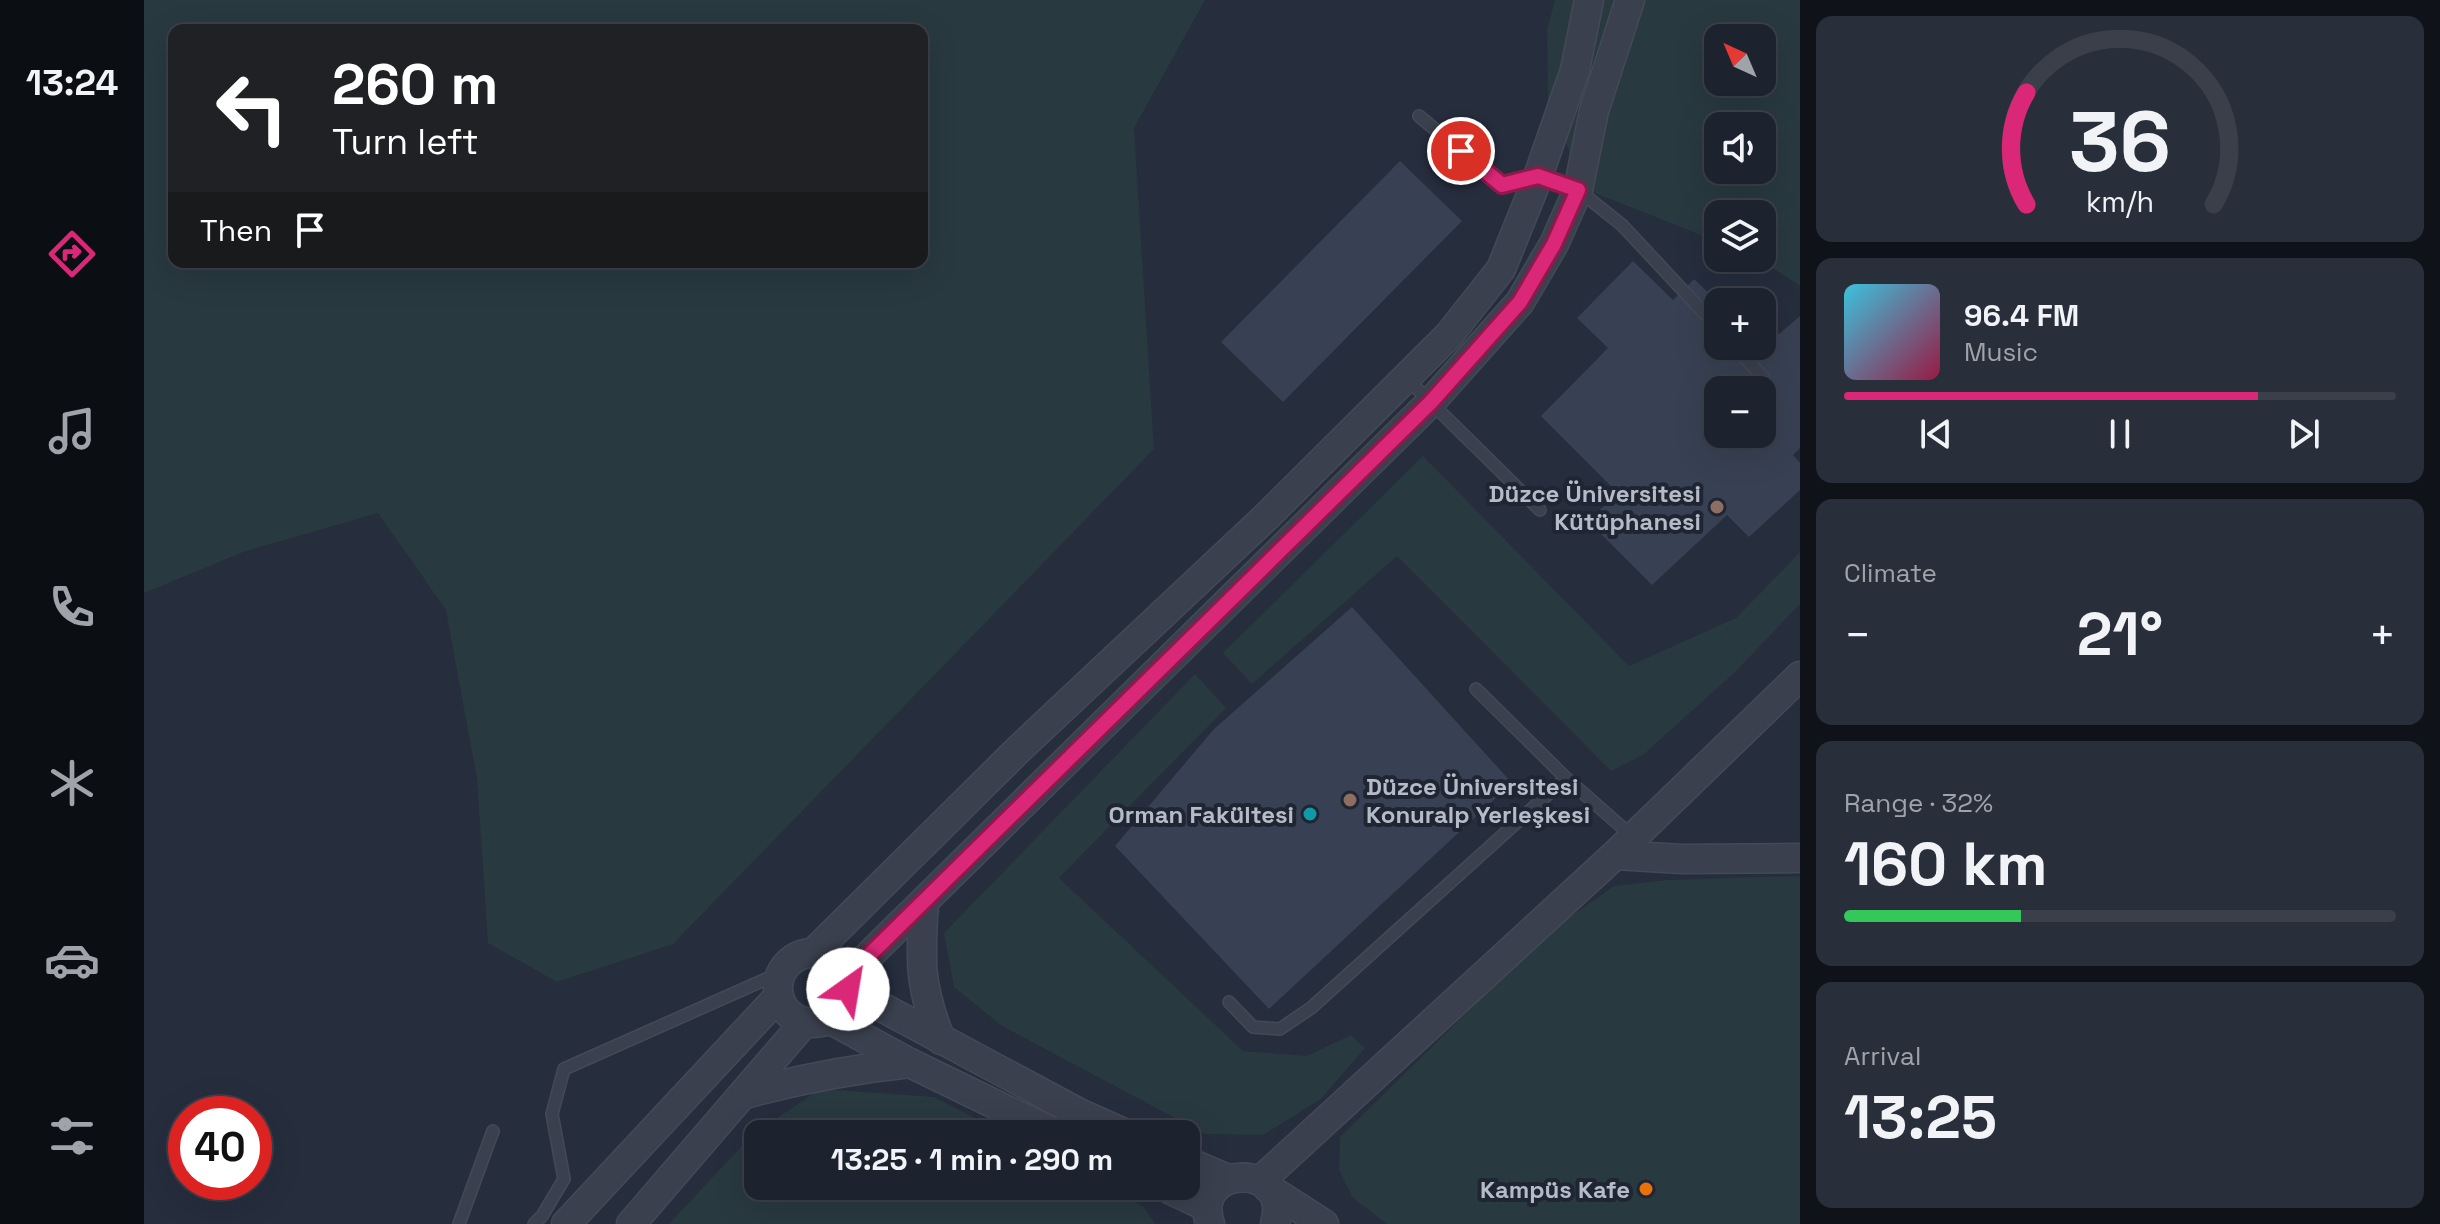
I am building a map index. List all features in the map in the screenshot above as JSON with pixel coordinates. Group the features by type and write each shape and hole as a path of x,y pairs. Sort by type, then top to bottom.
{"street":[{"path":"813,953 1019,749 1265,518 1449,335 1501,269 1575,70 1589,0"},
{"path":"631,1224 745,1094 817,1020 845,1001 847,983 924,903 1431,402 1520,302 1554,244 1578,190 1594,111 1630,0"},
{"path":"1264,1184 1800,676"},
{"path":"1624,846 1682,859 1800,858"},
{"path":"924,903 921,975 929,1011 941,1040"},
{"path":"566,1224 781,984 800,955 813,953 833,960 847,983 941,1040 1095,1120"},
{"path":"781,984 785,1008 794,1017 817,1020 1027,1120"},
{"path":"745,1094 828,1073 910,1063"},
{"path":"1200,1167 1228,1179"},
{"path":"1184,1200 1208,1216 1210,1196 1228,1179 1238,1176 1264,1184 1324,1224"},
{"path":"1264,1184 1277,1206 1275,1224"}],"lane":[{"path":"1419,116 1502,185 1538,176 1578,190 1622,225 1704,313"},
{"path":"1747,360 1762,376"},
{"path":"1406,378 1540,510"},
{"path":"1476,689 1566,778 1624,846"},
{"path":"1229,1002 1253,1027 1280,1029 1311,1008 1566,778"},
{"path":"534,1224 564,1179 552,1114 564,1069 781,984"},
{"path":"459,1224 493,1131"}],"shaded area":[{"path":"144,0 1205,0 1134,128 1154,449 673,944 557,982 488,943 477,779 446,610 378,513 246,551 144,593"},
{"path":"1555,0 1800,0 1800,286 1776,270 1776,200 1704,200 1704,236 1585,189 1548,101 1547,30"},
{"path":"1423,456 1629,666 1736,618 1800,552 1800,604 1735,672 1643,755 1611,771 1397,556 1252,684 1223,653"},
{"path":"1195,674 1226,708 1059,878 1243,1051 1307,1056 1351,1035 1365,1048 1321,1099 1263,1135 1205,1134 1200,1131 1200,1120 1179,1120 1002,1026 954,987 944,933"},
{"path":"1800,876 1800,1224 1387,1224 1353,1198 1339,1170 1340,1137 1550,931 1614,886 1667,880"},
{"path":"820,1089 934,1097 979,1120 774,1120"},
{"path":"744,1144 744,1200 1131,1200 1144,1207 1155,1224 669,1224"}],"building":[{"path":"1400,161 1462,221 1283,402 1221,342"},
{"path":"1633,261 1673,300 1694,279 1704,289 1704,360 1776,360 1776,331 1779,334 1800,316 1800,448 1793,455 1800,463 1800,490 1749,537 1727,515 1652,585 1588,521 1618,493 1541,416 1608,348 1577,318"},
{"name":"Orman Fakültesi","path":"1352,607 1512,783 1269,1009 1115,846 1214,729"}],"place":[{"name":"Düzce Üniversitesi Kütüphanesi","path":"1717,507"},
{"name":"Düzce Üniversitesi Konuralp Yerleşkesi","path":"1350,800"},
{"name":"Orman Fakültesi","path":"1310,814"},
{"name":"Kampüs Kafe","path":"1646,1189"}],"route":[{"path":"848,989 846,978 1431,402 1520,302 1554,244 1578,190 1538,176 1502,185 1461,151"}]}
